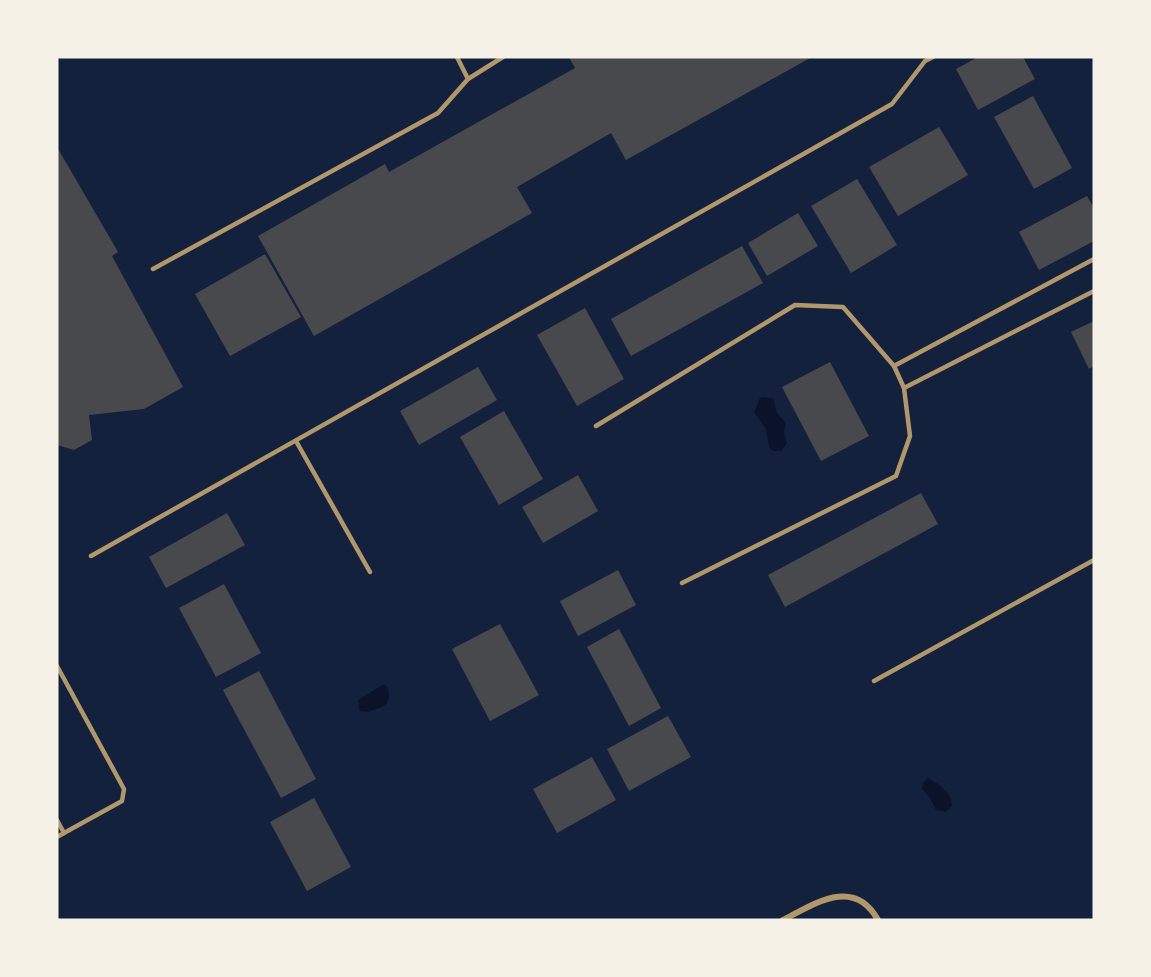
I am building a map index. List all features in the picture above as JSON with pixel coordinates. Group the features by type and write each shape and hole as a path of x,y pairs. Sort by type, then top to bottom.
{"street":[{"path":"783,920 825,898 852,898 866,905 878,920"}],"lane":[{"path":"457,57 468,79"},
{"path":"153,269 438,113 468,79 503,57"},
{"path":"91,556 892,104 925,61 933,57"},
{"path":"894,366 1094,260"},
{"path":"904,388 1094,291"},
{"path":"596,426 795,305 843,307 894,366 904,388 910,436 896,476 682,583"},
{"path":"296,441 370,572"},
{"path":"874,681 1094,560"},
{"path":"57,666 124,789 122,801 57,837"},
{"path":"57,820 64,833"}],"water":[{"path":"760,398 773,398 777,413 786,423 784,432 787,443 781,451 773,451 769,447 766,429 754,412"},
{"path":"384,684 388,688 389,697 386,705 369,712 359,711 358,700"},
{"path":"928,778 948,793 952,806 946,812 936,810 922,789 923,783"}],"building":[{"path":"569,57 812,57 626,160 611,133 517,187 532,213 314,336 258,236 385,164 389,172 575,68"},
{"path":"978,57 1023,57 1035,79 978,110 956,69"},
{"path":"1033,96 1072,168 1034,189 994,117"},
{"path":"939,127 968,175 898,216 869,167"},
{"path":"57,147 118,252 112,256 183,387 144,409 89,415 92,440 74,450 57,445"},
{"path":"857,179 897,245 851,273 811,206"},
{"path":"1087,196 1094,208 1094,241 1039,270 1019,232"},
{"path":"798,213 818,246 767,276 748,243"},
{"path":"742,246 763,283 631,356 611,319"},
{"path":"265,254 301,317 230,356 195,294"},
{"path":"585,308 624,379 577,406 537,335"},
{"path":"1094,321 1094,366 1089,369 1071,332"},
{"path":"830,362 869,436 821,461 782,387"},
{"path":"478,367 497,400 419,445 400,411"},
{"path":"504,411 543,479 499,505 460,437"},
{"path":"578,475 598,511 543,543 522,507"},
{"path":"921,493 938,524 785,607 768,575"},
{"path":"227,513 245,545 166,588 149,557"},
{"path":"618,570 636,605 578,636 560,601"},
{"path":"224,584 261,653 216,677 179,608"},
{"path":"500,624 539,695 490,721 452,649"},
{"path":"619,629 661,708 629,726 587,647"},
{"path":"259,671 316,779 281,798 223,690"},
{"path":"668,716 691,757 629,791 607,749"},
{"path":"592,757 616,800 557,833 533,789"},
{"path":"314,798 351,867 307,891 270,822"}]}
